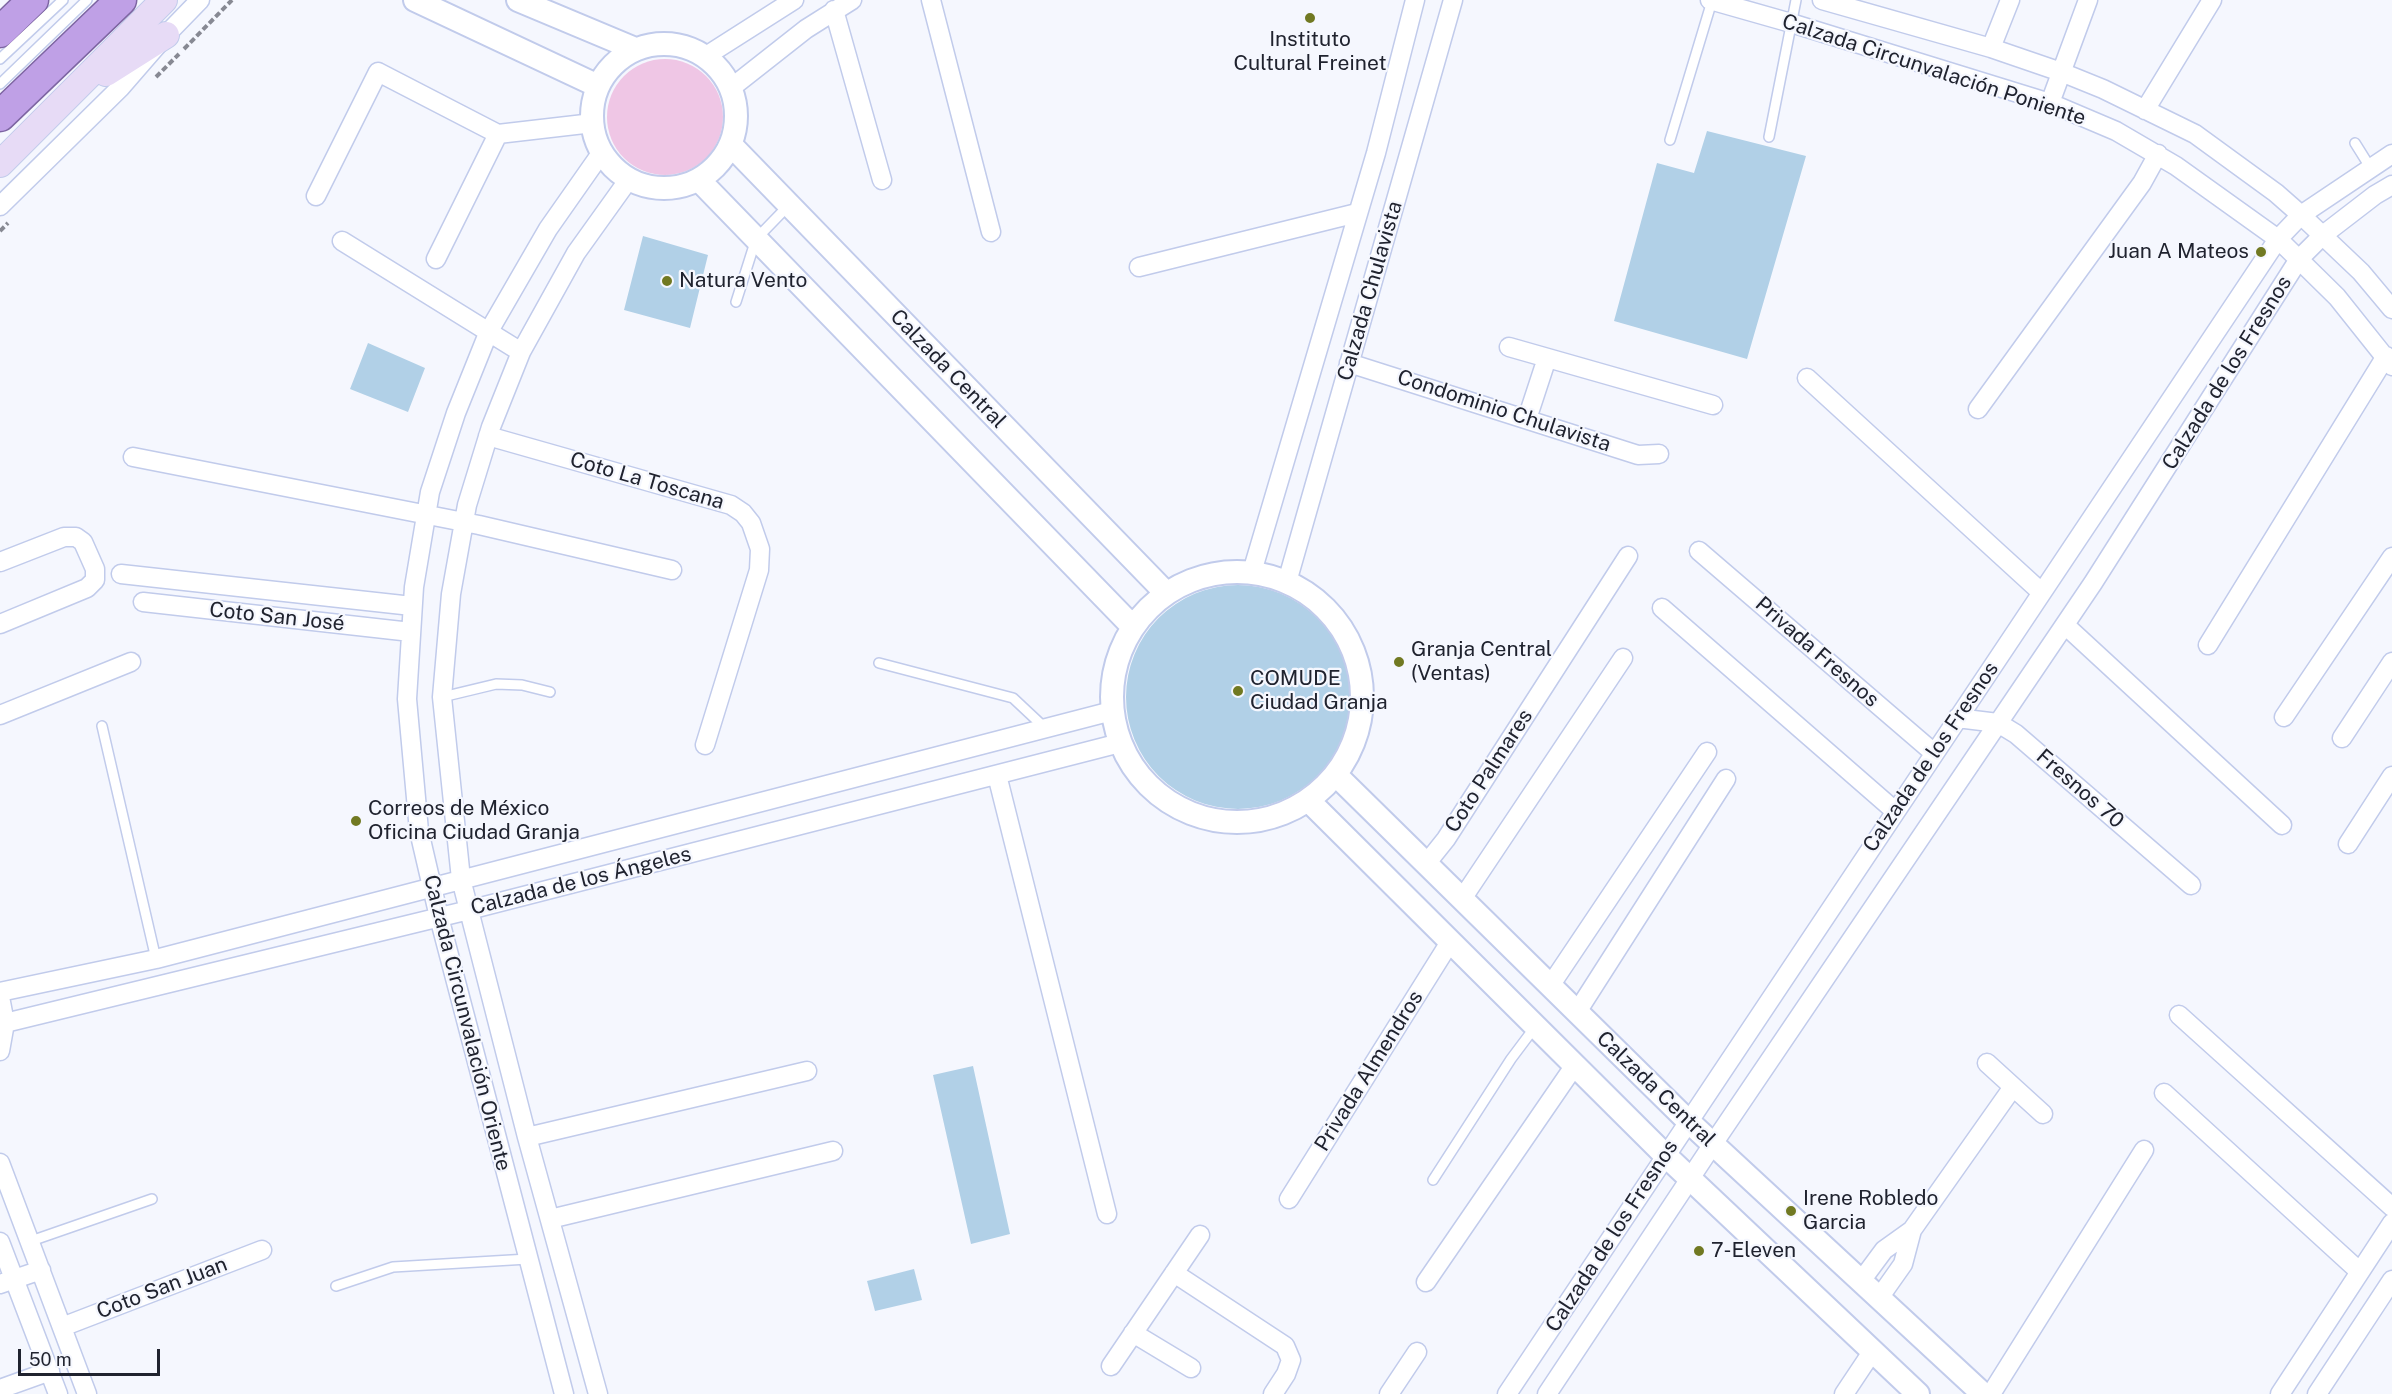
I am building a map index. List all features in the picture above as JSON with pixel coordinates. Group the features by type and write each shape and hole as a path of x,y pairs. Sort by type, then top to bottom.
{"highway":[{"path":"0,32 33,0"},
{"path":"0,116 121,0"}],"main road":[{"path":"0,164 164,0"},
{"path":"52,112 166,35"}],"street":[{"path":"0,206 120,88 200,0"},
{"path":"415,0 598,86"},
{"path":"518,0 635,49"},
{"path":"706,56 794,0"},
{"path":"731,88 806,29 852,0"},
{"path":"931,0 991,232"},
{"name":"Calzada Chulavista","path":"1252,572 1376,153 1415,0"},
{"name":"Calzada Chulavista","path":"1287,582 1453,0"},
{"name":"Calzada Circunvalación Poniente","path":"1711,0 2050,103 2115,131 2158,154 2278,238 2337,297 2389,361"},
{"name":"Calzada Circunvalación Poniente","path":"1822,0 1991,48 2061,72 2195,134 2276,193 2301,215 2361,272 2392,309"},
{"path":"1991,48 2010,0"},
{"path":"2050,103 2088,0"},
{"path":"2145,110 2212,0"},
{"path":"834,10 882,180"},
{"path":"659,43 683,45 706,56 721,70 731,88 736,106 736,126 731,145 718,165 699,180 676,188 651,187 629,179 613,167 602,152 592,123 593,104 598,86 620,58 635,49 659,43"},
{"path":"316,196 378,72 498,134 592,123"},
{"path":"436,259 498,134"},
{"name":"Calzada Central","path":"731,145 1166,593"},
{"name":"Calzada Circunvalación Oriente","path":"562,1389 439,917 419,831 407,699 412,606 426,514 430,492 456,413 489,331 548,228 602,152"},
{"path":"1376,153 1408,161"},
{"path":"1978,409 2142,183 2158,154"},
{"name":"Calzada de los Fresnos","path":"1507,1394 2278,238 2301,215 2392,154"},
{"name":"Calzada Circunvalación Oriente","path":"598,1394 527,1137 461,879 442,697 451,594 464,522 488,436 520,352 576,253 629,179"},
{"path":"699,180 1133,627"},
{"name":"Calzada de los Fresnos","path":"1547,1394 1713,1144 2065,625 2299,259 2323,235 2392,184"},
{"path":"1139,267 1357,213"},
{"path":"342,241 520,352"},
{"path":"1509,347 1713,405"},
{"path":"1527,419 1547,358"},
{"path":"2208,645 2389,361"},
{"name":"Condominio Chulavista","path":"1349,363 1638,455 1659,454"},
{"path":"1807,378 2041,592"},
{"name":"Coto La Toscana","path":"488,436 731,505 743,513 751,523 759,549 759,570 705,745"},
{"path":"133,457 426,514 672,570"},
{"path":"0,562 64,537 76,537 83,542 95,569 95,580 87,588 0,624"},
{"name":"Privada Fresnos","path":"1699,551 1934,753"},
{"name":"Coto Palmares","path":"1426,864 1446,838 1629,556"},
{"path":"2284,717 2392,557"},
{"path":"1252,572 1287,582 1309,594 1328,611 1344,631 1357,662 1361,679 1362,704 1359,730 1350,753 1336,775 1309,801 1281,816 1249,823 1216,822 1185,813 1158,796 1136,772 1120,743 1112,711 1115,667 1122,646 1133,627 1166,593 1186,582 1207,575 1252,572"},
{"path":"121,574 412,606"},
{"name":"Coto San José","path":"143,602 411,632"},
{"path":"1662,608 1895,811"},
{"path":"2065,625 2282,825"},
{"path":"1462,899 1623,658"},
{"path":"0,715 131,662"},
{"path":"2342,738 2392,662"},
{"name":"Calzada de los Ángeles","path":"0,992 156,959 1112,711"},
{"name":"Fresnos 70","path":"1957,718 1998,723 2016,734 2191,885"},
{"name":"Calzada de los Ángeles","path":"5,1023 469,910 1120,743"},
{"path":"1550,986 1707,752"},
{"path":"997,775 1107,1214"},
{"name":"Calzada Central","path":"1336,775 1713,1144 1983,1394"},
{"path":"2348,844 2392,776"},
{"path":"1577,1012 1726,779"},
{"name":"Calzada Central","path":"1309,801 1665,1155 1918,1394"},
{"name":"Privada Almendros","path":"1289,1199 1450,942"},
{"path":"0,997 5,1023 0,1051"},
{"path":"2179,1015 2392,1207"},
{"path":"1987,1063 2043,1114"},
{"path":"1426,1282 1575,1065"},
{"path":"527,1137 807,1071"},
{"path":"1861,1281 1884,1250 1912,1230 2013,1087"},
{"path":"2164,1093 2360,1272"},
{"path":"1991,1394 2144,1150"},
{"path":"550,1219 833,1151"},
{"path":"0,1163 87,1394"},
{"path":"2280,1394 2392,1222"},
{"path":"1879,1298 1903,1263 1912,1230"},
{"path":"1111,1365 1200,1235"},
{"path":"0,1242 8,1282 50,1371 58,1394"},
{"name":"Coto San Juan","path":"62,1326 262,1250"},
{"path":"8,1282 41,1269"},
{"path":"1174,1273 1285,1346 1291,1360 1286,1374 1273,1394"},
{"path":"2317,1394 2392,1280"},
{"path":"1133,1333 1191,1368"},
{"path":"1389,1394 1417,1352"},
{"path":"1844,1394 1872,1352"},
{"path":"0,1389 50,1371"},
{"path":"562,1389 593,1375"}],"lane":[{"path":"0,59 63,0"},
{"path":"0,84 87,0"},
{"path":"1670,140 1711,0"},
{"path":"1769,137 1796,0"},
{"path":"2355,143 2370,167"},
{"path":"735,302 756,239 789,205"},
{"path":"879,663 1013,698 1045,728"},
{"path":"442,697 496,684 522,685 550,693"},
{"path":"102,726 156,959"},
{"path":"1433,1180 1511,1059 1535,1027"},
{"path":"31,1242 152,1199"},
{"path":"336,1286 393,1267 528,1259"}],"shaded area":[{"path":"665,59 687,64 706,76 718,95 723,117 718,139 706,158 687,170 665,175 643,170 624,158 612,139 607,117 612,95 624,76 643,64"}],"building":[{"path":"1707,131 1806,156 1747,359 1614,321 1657,163 1694,173"},
{"name":"Natura Vento","path":"643,236 708,255 690,328 624,310"},
{"path":"368,343 425,368 408,412 350,389"},
{"name":"COMUDE Ciudad Granja","path":"1238,585 1260,587 1291,598 1317,618 1337,644 1348,675 1350,697 1348,719 1337,750 1317,776 1291,796 1260,807 1238,809 1216,807 1185,796 1159,776 1139,750 1128,719 1126,697 1128,675 1139,644 1159,618 1185,598 1216,587"},
{"path":"973,1066 1010,1234 971,1244 933,1075"},
{"path":"914,1269 922,1300 875,1311 867,1281"}],"place":[{"name":"Instituto Cultural Freinet","path":"1310,18"},
{"name":"Juan A Mateos","path":"2261,252"},
{"name":"Natura Vento","path":"667,281"},
{"name":"Granja Central (Ventas)","path":"1399,662"},
{"name":"COMUDE Ciudad Granja","path":"1238,691"},
{"name":"Correos de México Oficina Ciudad Granja","path":"356,821"},
{"name":"Irene Robledo Garcia","path":"1791,1211"},
{"name":"7-Eleven","path":"1699,1251"}]}
